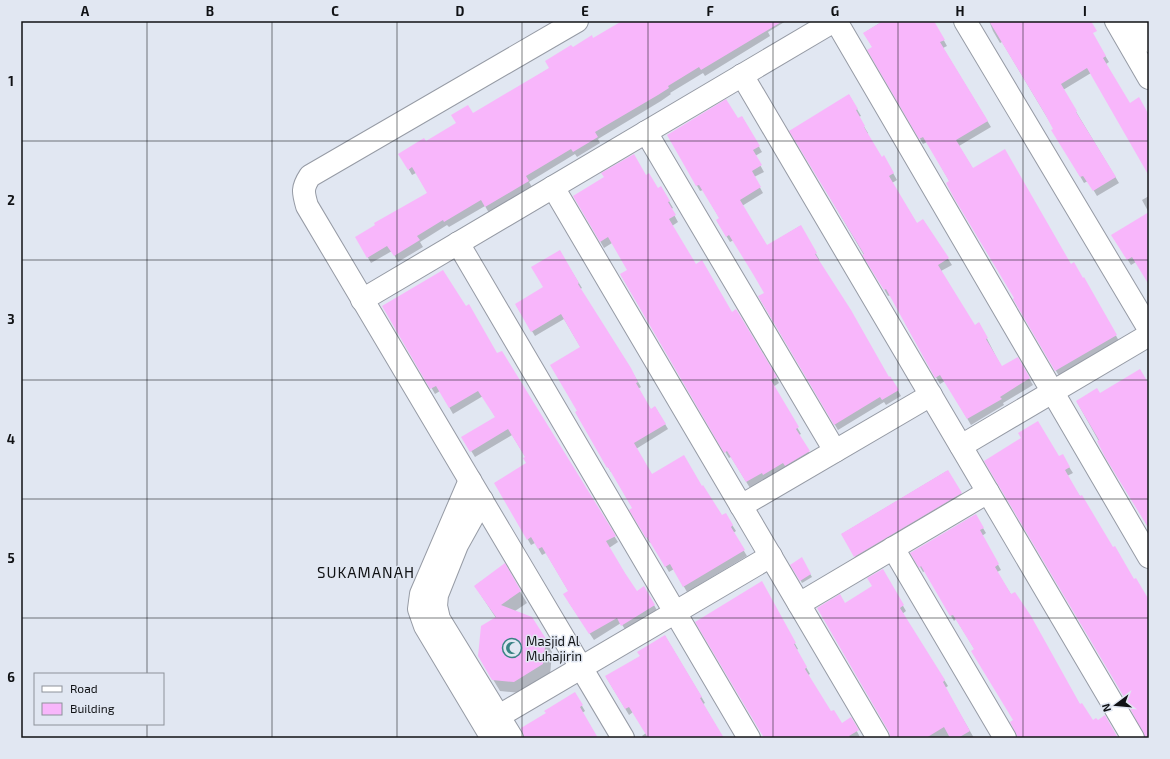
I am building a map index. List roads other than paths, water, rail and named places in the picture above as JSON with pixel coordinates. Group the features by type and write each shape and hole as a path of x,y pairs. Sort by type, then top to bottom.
{"street":[{"path":"501,48 547,21"},
{"path":"577,21 310,176 304,185 304,195 307,206 362,300 623,738"},
{"path":"362,300 835,21 1149,557"},
{"path":"965,21 1149,329"},
{"path":"1116,21 1149,78"},
{"path":"1137,21 1149,41"},
{"path":"742,75 1133,738"},
{"path":"646,132 835,451"},
{"path":"553,187 878,738"},
{"path":"458,243 749,738"},
{"path":"961,446 1149,335"},
{"path":"741,506 931,395"},
{"path":"470,480 421,594 419,609 425,626 492,738"},
{"path":"799,604 988,492"},
{"path":"482,500 457,545 437,595 436,606 439,619 512,738"},
{"path":"893,548 1005,738"},
{"path":"499,716 771,556"}],"place":[{"name":"Masjid Al Muhajirin","path":"512,648"}],"district":[{"name":"SUKAMANAH","path":"366,572"}]}
